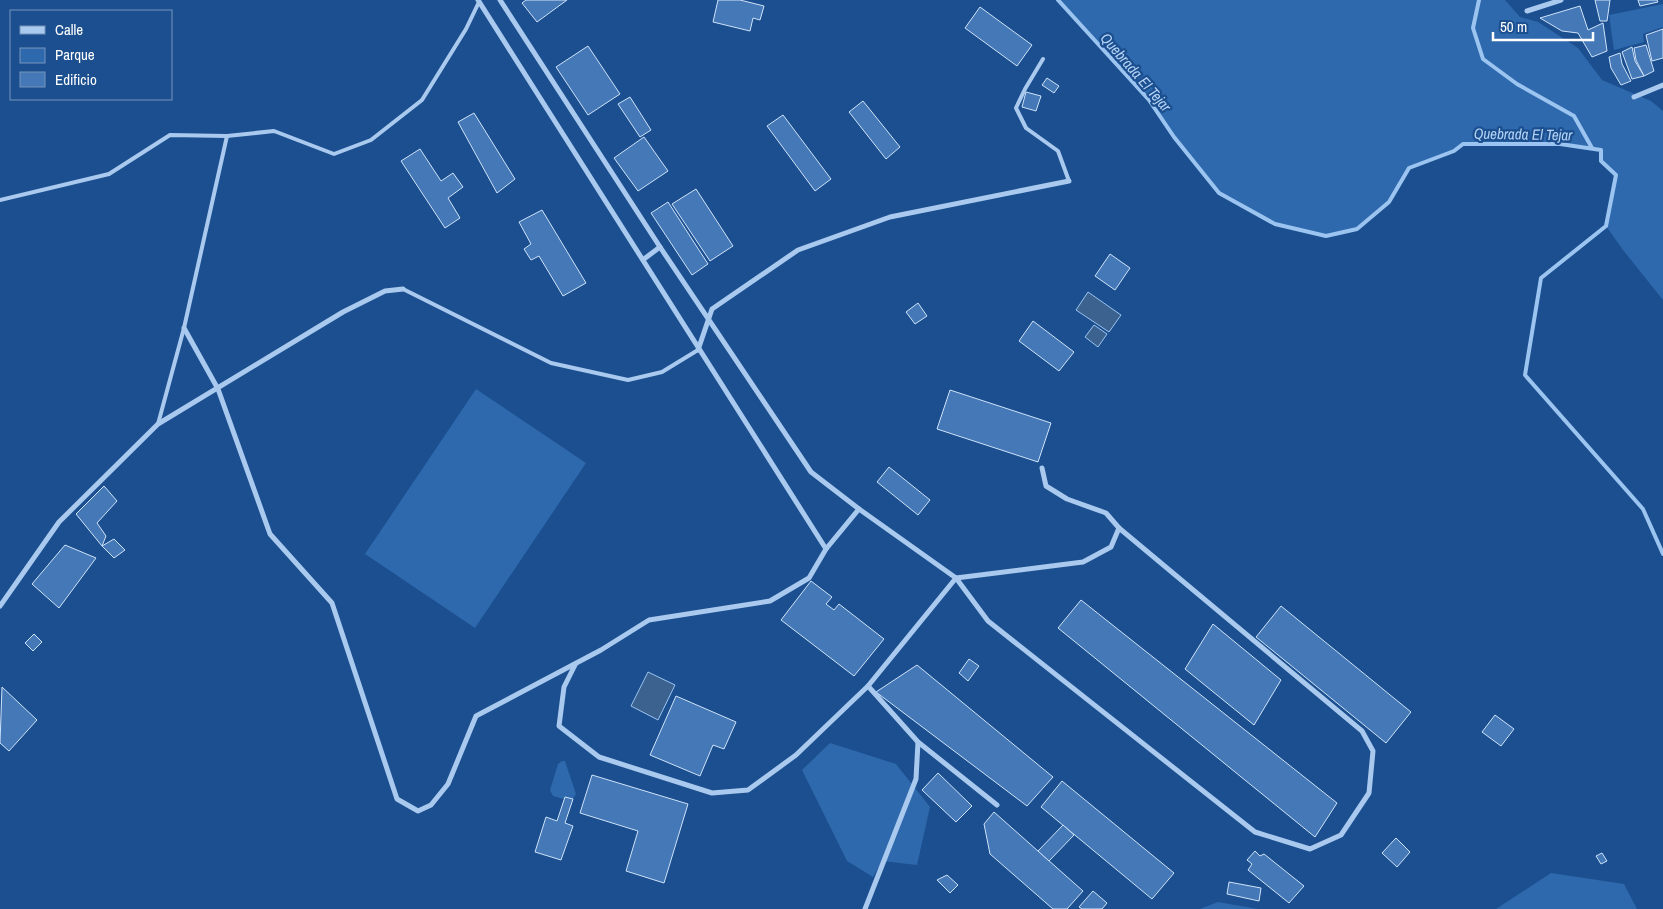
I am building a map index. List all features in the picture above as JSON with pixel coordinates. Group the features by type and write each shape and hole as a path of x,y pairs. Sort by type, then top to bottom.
{"street":[{"path":"500,0 660,247 811,472 859,509 956,578 988,621 1254,832 1310,849 1341,835 1368,793 1374,751 1362,732 1119,528 1106,513 1066,499 1046,486 1042,468"},
{"path":"1527,11 1548,2 1561,0"},
{"path":"480,1 644,259 698,350 826,550"},
{"path":"1634,97 1663,85"},
{"path":"698,350 708,316 712,309 798,250 890,217 1069,181"},
{"path":"644,259 660,247"},
{"path":"0,606 59,522 158,424 342,312 385,291 403,289"},
{"path":"184,328 218,389 270,534 332,603 397,799 418,812 431,805 448,784 476,716 575,664 649,620 770,601 809,578 826,550 859,509"},
{"path":"575,664 564,687 560,726 599,757 712,793 748,790 796,754 868,686 956,578 1083,562 1110,547 1119,528"},
{"path":"868,686 918,742 997,805"},
{"path":"865,909 916,779 918,742"}],"lane":[{"path":"0,200 109,174 170,135 226,136 274,131 334,154 370,140 422,100 466,29 480,1"},
{"path":"1043,59 1016,108 1026,128 1058,151 1069,181"},
{"path":"158,424 184,328 226,136"},
{"path":"403,289 423,297 551,363 628,380 662,372 698,350"}],"green space":[{"path":"1058,0 1505,0 1520,17 1538,22 1578,48 1602,80 1651,101 1663,111 1663,300 1606,226 1616,175 1603,163 1600,150 1560,144 1463,144 1454,151 1409,168 1389,202 1357,229 1326,236 1275,224 1219,193 1174,137 1148,100"},
{"path":"1663,4 1663,27 1643,34 1644,42 1614,50 1609,15"},
{"path":"476,389 586,463 475,628 365,554"},
{"path":"830,743 896,764 930,807 917,865 882,861 873,877 847,861 802,770"},
{"path":"565,761 576,794 573,799 553,796 550,790 558,764"},
{"path":"1551,873 1624,884 1637,909 1496,909"},
{"path":"1218,902 1258,909 1200,909"}],"shaded area":[{"path":"1088,292 1121,315 1109,332 1076,310"},
{"path":"1094,325 1107,334 1098,347 1085,337"},
{"path":"648,672 675,685 658,720 631,706"}],"building":[{"path":"526,0 567,0 537,22 522,3"},
{"path":"718,0 740,0 764,6 760,20 753,18 750,31 713,22"},
{"path":"1595,0 1610,0 1607,21 1600,21"},
{"path":"1638,0 1657,0 1658,2 1640,6"},
{"path":"1580,6 1588,30 1603,23 1607,51 1592,57 1578,33 1562,31 1540,18"},
{"path":"980,7 1032,45 1017,66 965,28"},
{"path":"1663,29 1663,58 1652,61 1646,35"},
{"path":"1646,45 1654,71 1644,76 1636,60 1634,48"},
{"path":"588,46 620,94 588,115 556,67"},
{"path":"1632,47 1635,61 1644,76 1632,79 1622,52"},
{"path":"1620,53 1622,64 1631,81 1621,85 1611,68 1609,57"},
{"path":"1047,78 1059,86 1054,93 1042,85"},
{"path":"1026,92 1041,96 1036,111 1022,107"},
{"path":"630,97 651,130 640,137 618,104"},
{"path":"863,101 900,147 886,159 849,112"},
{"path":"474,113 515,179 497,193 458,122"},
{"path":"783,115 831,179 815,191 767,126"},
{"path":"644,137 668,171 638,191 614,158"},
{"path":"420,149 441,181 453,173 463,187 448,198 460,218 445,228 401,161"},
{"path":"696,189 733,246 710,261 672,204"},
{"path":"668,202 708,264 692,275 651,213"},
{"path":"542,210 586,283 563,296 539,256 531,260 524,249 531,244 519,222"},
{"path":"1110,254 1130,268 1115,290 1095,276"},
{"path":"918,303 927,316 915,324 906,312"},
{"path":"1033,321 1074,352 1059,371 1019,341"},
{"path":"950,390 1051,423 1038,462 937,429"},
{"path":"889,467 930,500 918,515 877,482"},
{"path":"104,486 117,501 97,523 106,536 102,546 76,514"},
{"path":"114,539 125,550 114,558 102,546"},
{"path":"65,545 96,558 59,608 32,584"},
{"path":"811,581 832,597 826,604 834,610 839,604 884,639 854,676 781,620"},
{"path":"1081,600 1337,803 1315,837 1058,628"},
{"path":"1281,606 1411,712 1386,743 1256,637"},
{"path":"1213,624 1281,680 1254,725 1185,669"},
{"path":"34,634 42,642 33,651 25,643"},
{"path":"969,659 979,666 968,681 959,673"},
{"path":"917,665 1053,777 1027,806 876,692"},
{"path":"2,687 37,720 9,751 0,743"},
{"path":"676,696 736,722 724,749 713,745 700,776 650,755"},
{"path":"1495,715 1514,729 1501,746 1482,732"},
{"path":"938,773 972,806 956,822 922,790"},
{"path":"592,775 688,804 664,883 626,871 638,831 580,813"},
{"path":"1062,781 1174,873 1152,899 1041,807"},
{"path":"565,797 573,799 565,823 573,826 561,860 535,852 546,817 557,821"},
{"path":"994,812 1083,891 1067,909 1053,909 990,854 984,824"},
{"path":"1063,825 1074,835 1049,861 1038,851"},
{"path":"1396,838 1410,852 1397,867 1382,853"},
{"path":"1255,851 1260,856 1264,854 1304,886 1289,903 1248,870 1252,864 1247,860"},
{"path":"1602,853 1607,861 1601,864 1596,856"},
{"path":"947,875 958,885 950,893 937,880"},
{"path":"1229,882 1261,888 1259,901 1227,894"},
{"path":"1093,891 1107,903 1102,909 1082,909 1079,907"}],"waterway":[{"name":"Quebrada El Tejar","path":"1058,0 1149,100 1174,137 1219,193 1275,224 1326,236 1357,229 1389,202 1409,168 1454,151 1463,144 1560,144 1601,150 1601,161 1616,175 1606,226 1541,278 1525,375 1643,509 1663,554"},
{"path":"1479,0 1473,28 1483,59 1517,84 1574,116 1592,148"}]}
